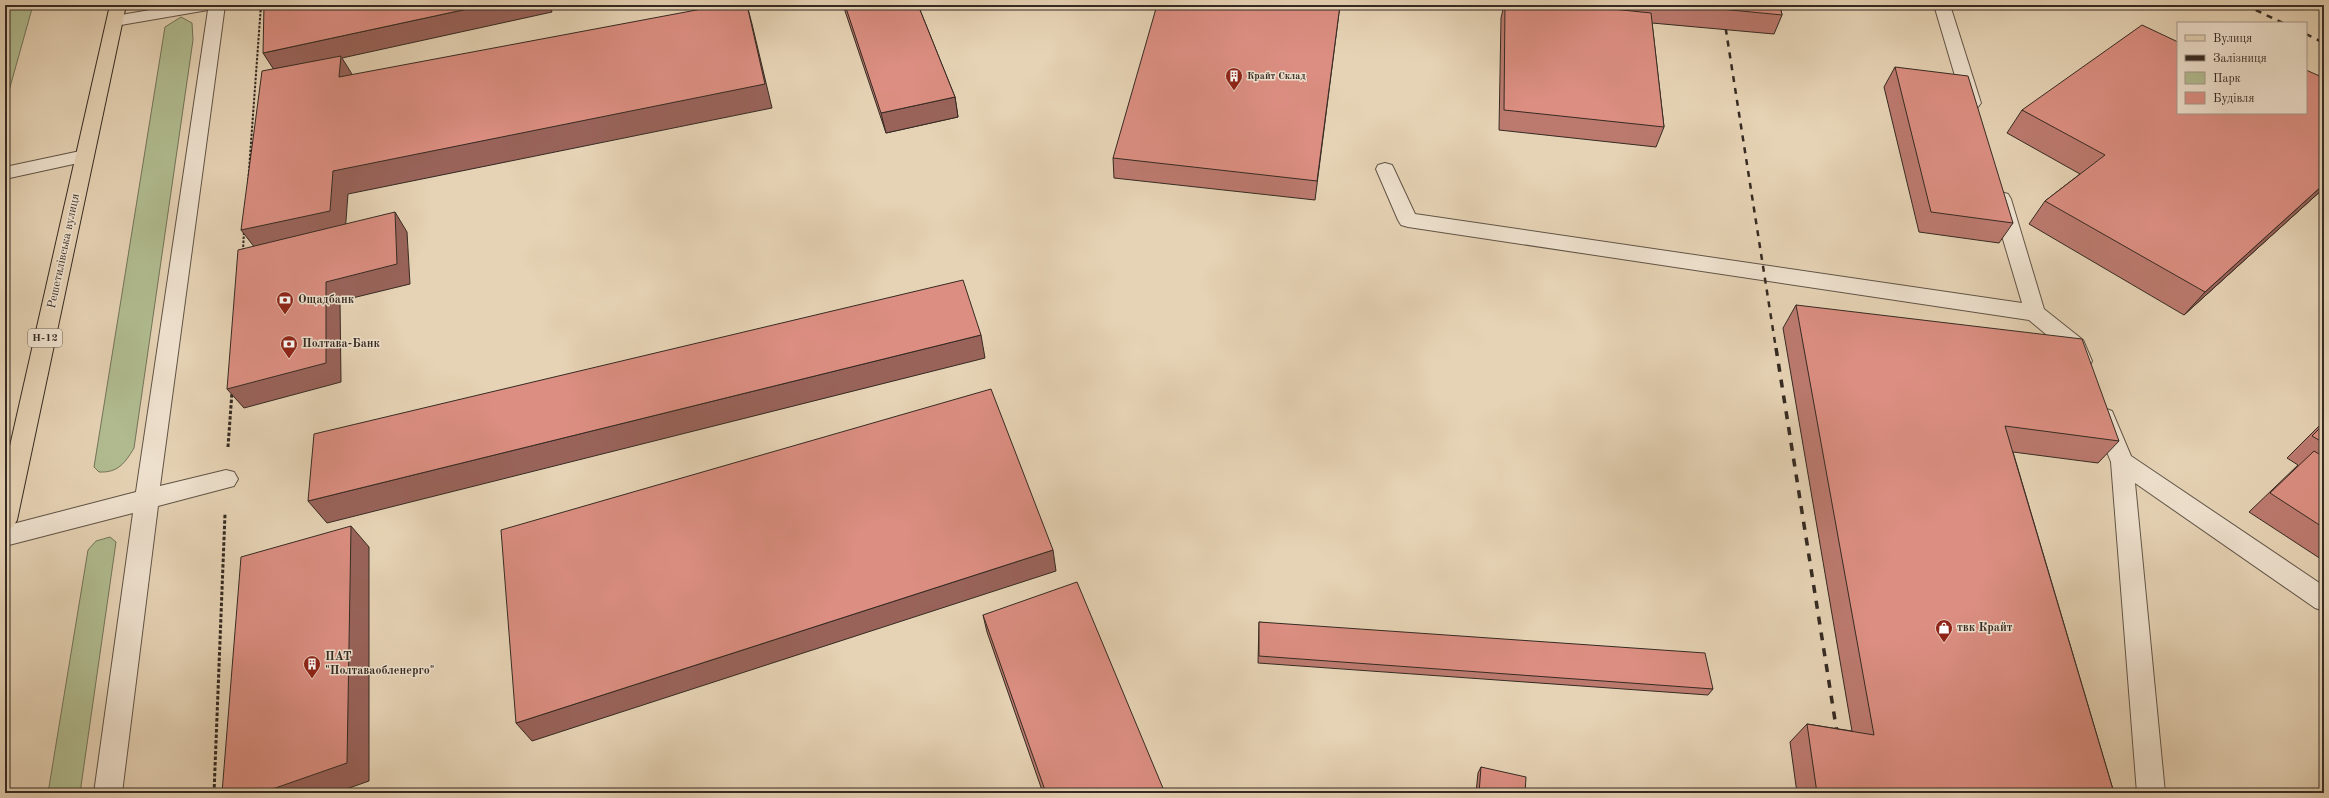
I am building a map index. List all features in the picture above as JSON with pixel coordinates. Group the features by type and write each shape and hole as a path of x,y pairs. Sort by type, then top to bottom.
{"main road":[{"name":"Решетилівська вулиця","path":"5,520 117,13"}],"lane":[{"path":"117,13 208,5"},
{"path":"108,793 147,501 217,5"},
{"path":"1942,5 1976,118"},
{"path":"5,174 85,156"},
{"path":"1385,169 1408,220 2035,313 2075,346 2087,375"},
{"path":"1996,185 2035,313"},
{"path":"2096,397 2122,462 2151,793"},
{"path":"2122,462 2324,600"},
{"path":"5,536 147,501 226,479"}],"path":[{"path":"247,187 261,5"},
{"path":"242,258 245,226"},
{"path":"214,793 226,479 233,384"}],"green space":[{"path":"5,5 33,5 5,105"},
{"path":"181,17 192,23 193,40 134,448 124,462 116,469 106,472 99,472 94,467 165,27"},
{"path":"110,537 116,542 80,793 48,793 88,550 96,541"}],"building":[{"path":"264,5 486,5 263,53"},
{"path":"723,5 747,5 765,84 333,171 330,211 241,230 262,71 341,56 339,77"},
{"path":"845,5 918,5 955,97 881,113"},
{"name":"Крайт Склад","path":"1157,5 1340,5 1317,181 1113,158"},
{"path":"1505,5 1574,5 1651,13 1664,127 1504,110"},
{"path":"1680,5 1780,5 1782,15"},
{"path":"2142,25 2177,42 2177,114 2307,114 2307,70 2324,78 2324,184 2205,292 2045,201 2105,155 2022,110"},
{"path":"1895,67 1968,76 2013,223 1931,212"},
{"path":"395,212 397,264 326,282 326,363 227,389 238,250"},
{"path":"963,280 981,335 308,501 314,434"},
{"path":"1796,305 2082,339 2119,441 2005,426 2114,793 1817,793 1807,724 1874,735"},
{"path":"991,389 1053,550 516,723 501,530"},
{"path":"2324,424 2324,443 2312,436"},
{"path":"2314,451 2324,457 2324,528 2270,493"},
{"name":"ПАТ \"Полтаваобленерго\"","path":"351,526 347,763 261,793 222,793 241,557"},
{"path":"1077,582 1165,793 1046,793 983,615"},
{"path":"1259,622 1705,653 1713,689 1259,656"},
{"path":"1481,767 1526,777 1525,793 1479,793"}],"railway":[{"path":"1722,5 1776,349"},
{"path":"2245,5 2281,22"},
{"path":"2307,34 2324,43"},
{"path":"1776,348 1838,739"}],"place":[{"name":"Крайт Склад","path":"1234,91"},
{"name":"Ощадбанк","path":"285,315"},
{"name":"Полтава-Банк","path":"289,359"},
{"name":"твк Крайт","path":"1944,643"},
{"name":"ПАТ \"Полтаваобленерго\"","path":"312,679"}]}
